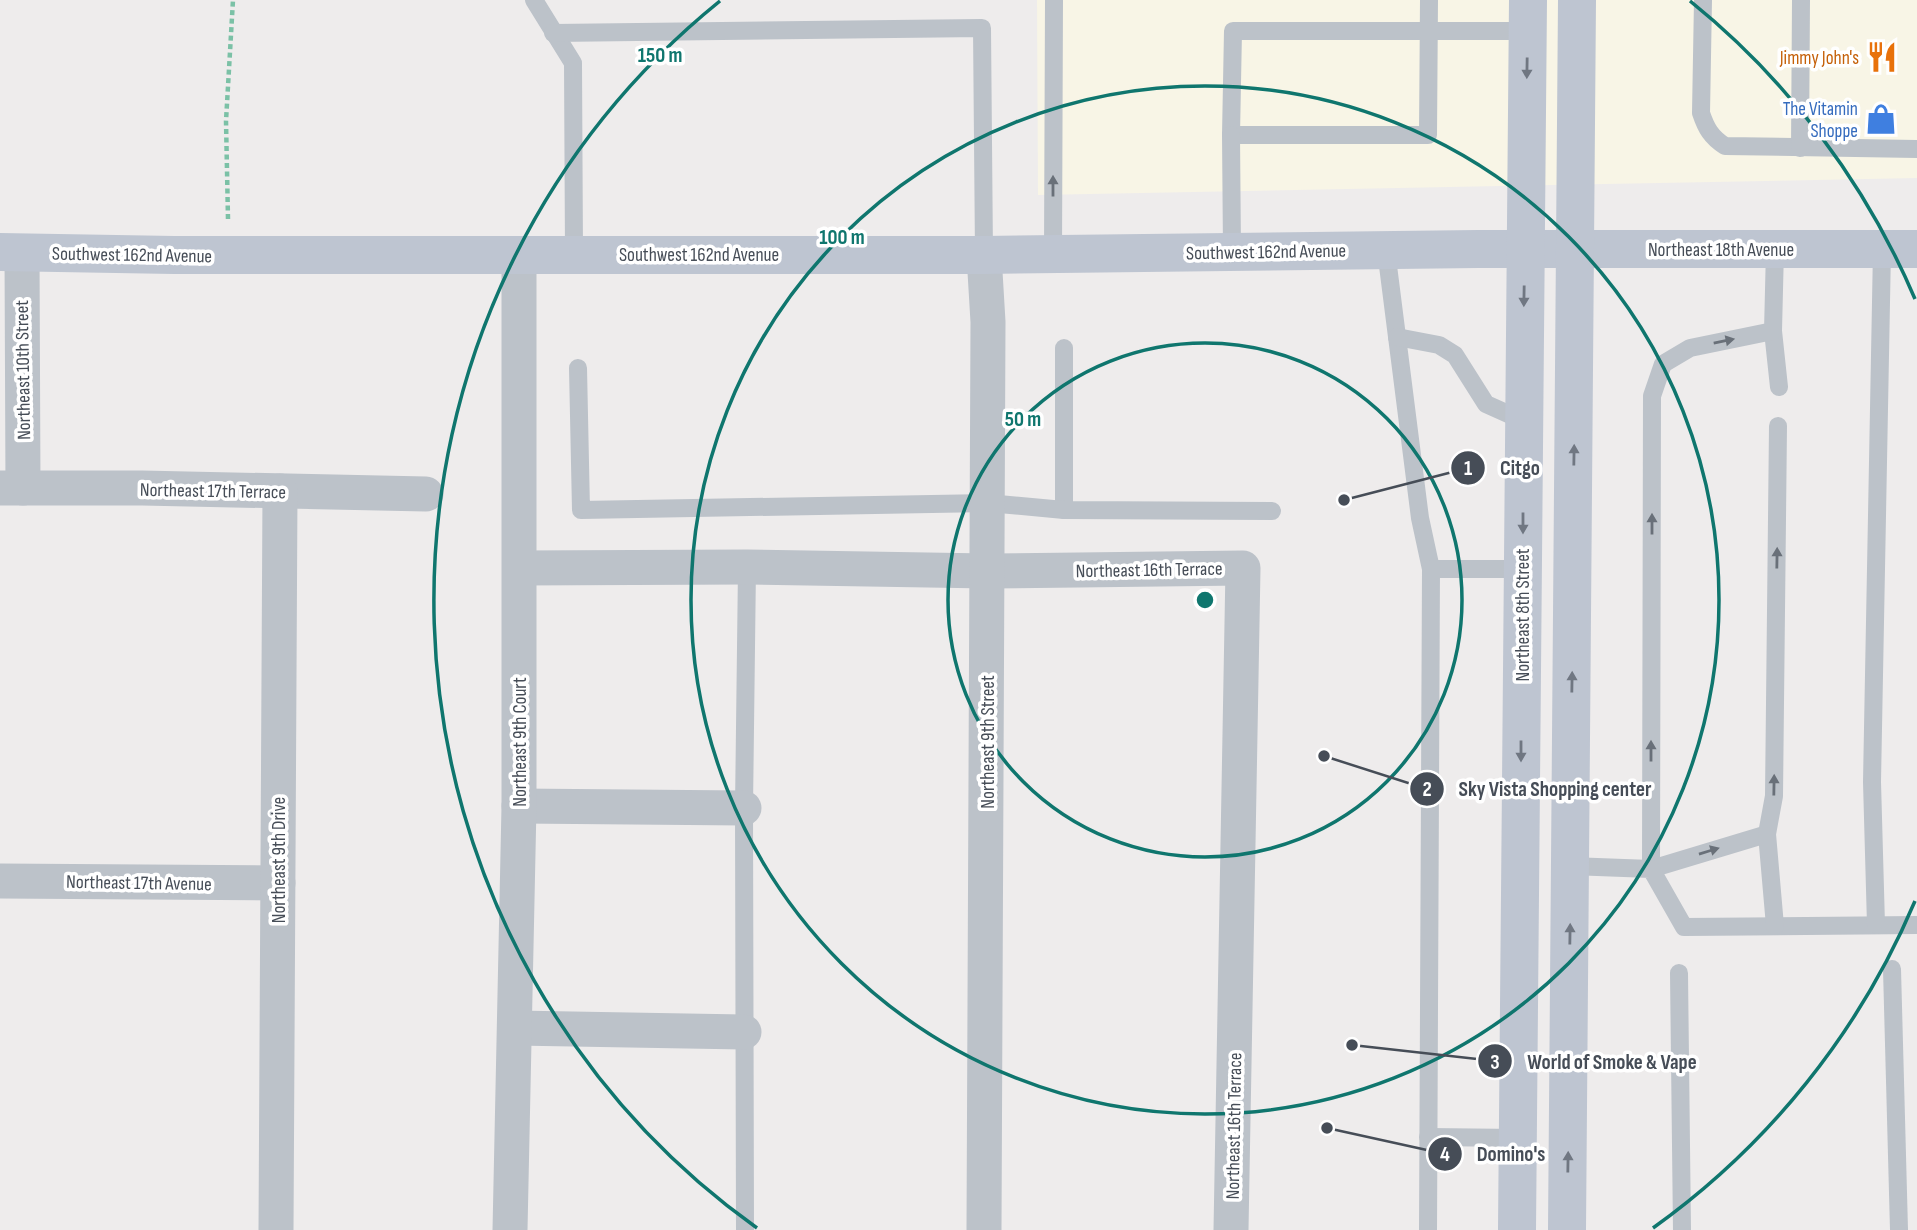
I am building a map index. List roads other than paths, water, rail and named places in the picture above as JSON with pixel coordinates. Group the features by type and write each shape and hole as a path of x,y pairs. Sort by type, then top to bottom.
{"main road":[{"path":"1567,1230 1577,0"},
{"name":"Northeast 8th Street","path":"1517,1230 1528,16"},
{"name":"Southwest 162nd Avenue","path":"11,253 985,255 1525,249"},
{"name":"Northeast 18th Avenue","path":"1525,249 1900,249"}],"street":[{"name":"Northeast 10th Street","path":"11,253 11,488"},
{"name":"Northeast 9th Court","path":"510,1230 519,806 519,254"},
{"name":"Northeast 9th Street","path":"984,1230 988,571 988,311 985,255"},
{"name":"Northeast 17th Terrace","path":"11,488 426,494"},
{"name":"Northeast 9th Drive","path":"276,1230 280,491"},
{"name":"Northeast 16th Terrace","path":"520,568 747,567 988,571 1242,568 1231,1230"},
{"path":"519,806 744,808"},
{"name":"Northeast 17th Avenue","path":"0,881 278,884"},
{"path":"515,1028 744,1032"}],"lane":[{"path":"534,0 573,64 573,254"},
{"path":"1053,254 1054,0"},
{"path":"1231,135 1428,135 1429,0"},
{"path":"1703,0 1701,113 1713,138 1725,146 1917,149"},
{"path":"1800,148 1801,0"},
{"path":"1232,251 1233,31 1428,31 1528,16"},
{"path":"553,33 982,28 985,255"},
{"path":"1775,249 1773,331 1779,387"},
{"path":"1876,925 1872,782 1900,249"},
{"path":"1387,250 1420,518 1431,569 1428,1230"},
{"path":"1773,331 1690,348 1663,364 1652,397 1651,869 1684,927 1917,925"},
{"path":"1397,337 1439,345 1455,355 1486,404 1524,421"},
{"path":"1064,348 1064,510"},
{"path":"578,368 581,510 988,503 1064,510 1272,511"},
{"path":"1775,926 1767,834 1774,796 1778,426"},
{"path":"745,1230 744,808 747,567"},
{"path":"1431,569 1523,569"},
{"path":"1570,866 1651,869 1767,834"},
{"path":"1892,968 1899,1230"},
{"path":"1679,973 1682,1230"},
{"path":"1428,1137 1519,1138"}],"place":[{"name":"Jimmy John's","path":"1882,57"},
{"name":"The Vitamin Shoppe","path":"1881,119"},
{"name":"Citgo","path":"1344,500"},
{"name":"Sky Vista Shopping center","path":"1324,756"},
{"name":"World of Smoke & Vape","path":"1352,1045"},
{"name":"Domino's","path":"1327,1128"}]}
